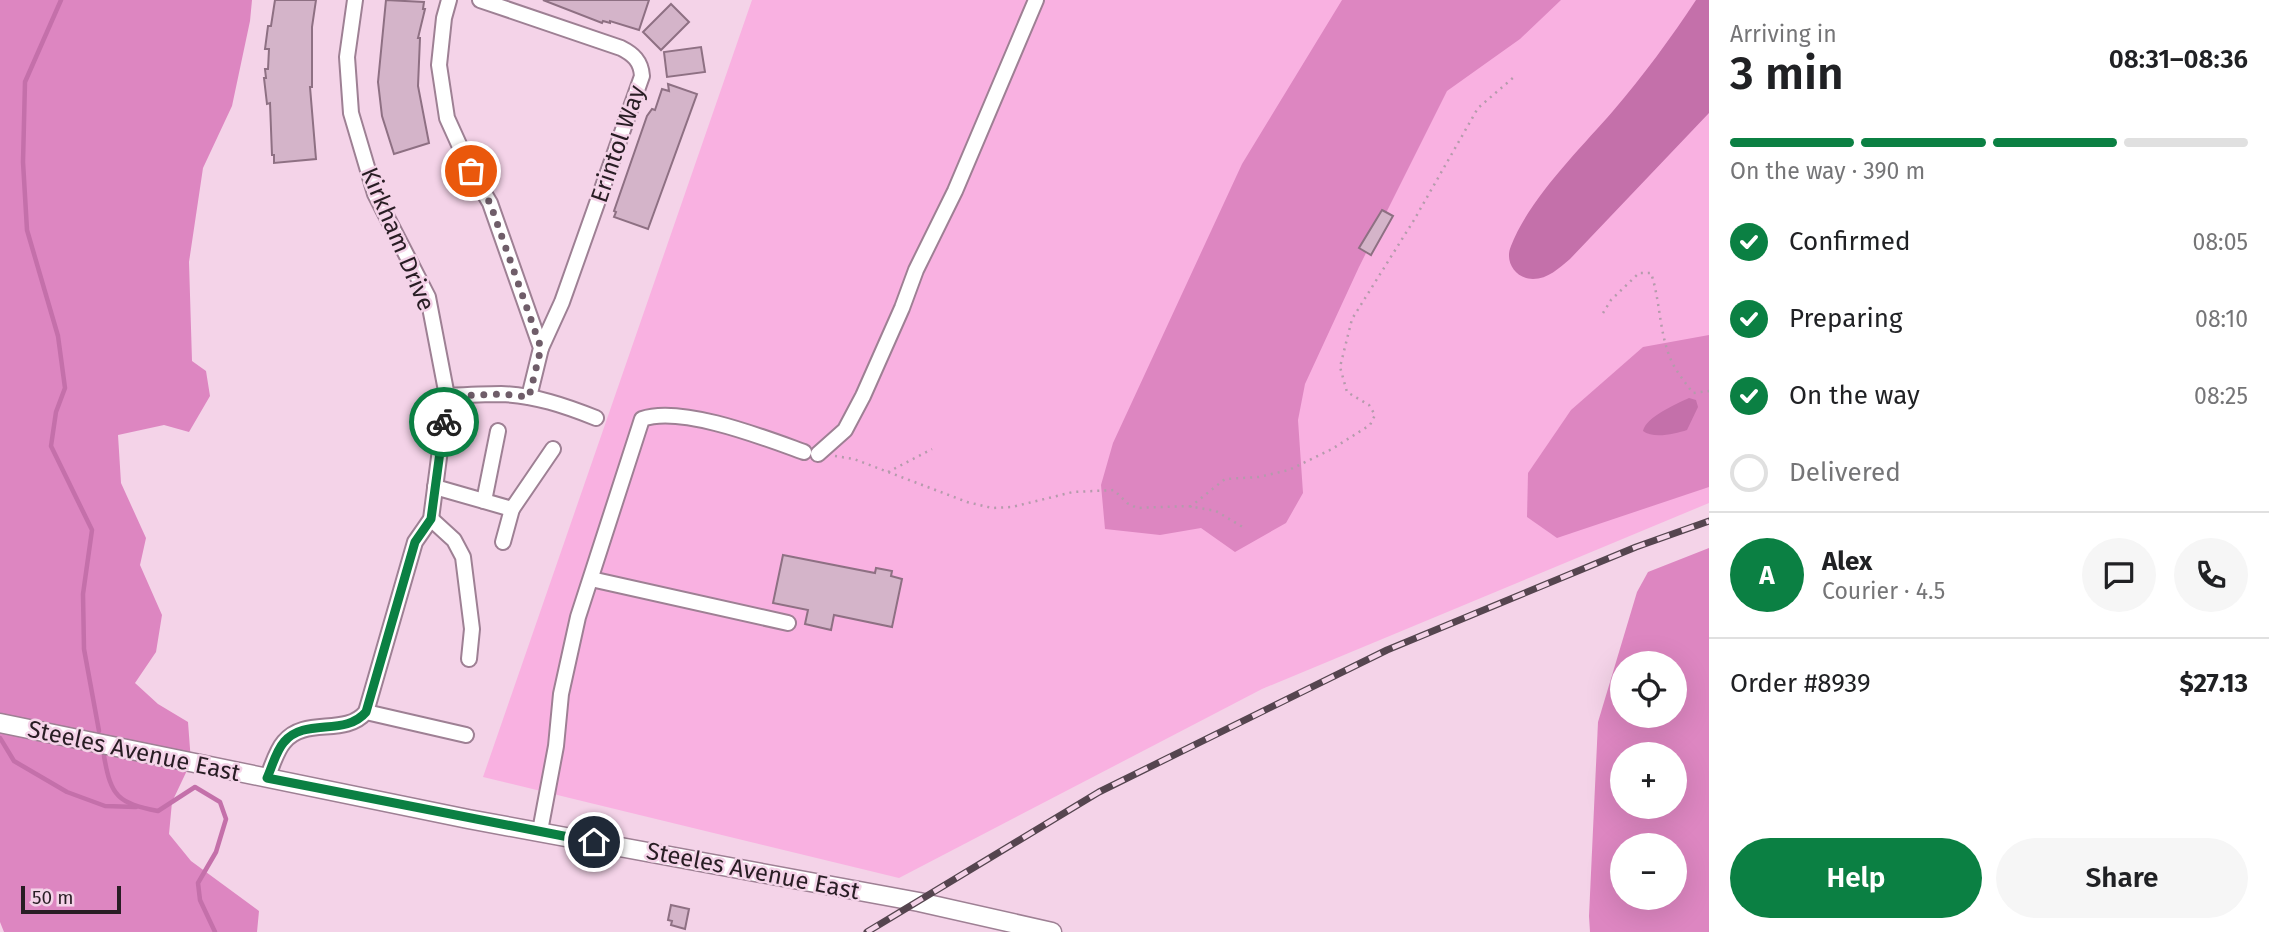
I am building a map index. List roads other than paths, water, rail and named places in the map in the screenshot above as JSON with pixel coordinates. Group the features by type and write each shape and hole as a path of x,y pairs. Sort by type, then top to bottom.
{"main road":[{"name":"Steeles Avenue East","path":"0,723 267,778 919,902 1052,932"}],"street":[{"name":"Kirkham Drive","path":"355,0 347,57 351,113 374,194 428,297 447,396 431,519"},
{"path":"449,0 443,18 439,65 447,118 471,171 490,203 541,348 529,397"},
{"name":"Erintol Way","path":"480,0 621,48 629,52 641,66 642,76 599,200 562,302 541,348"},
{"path":"540,831 556,746 561,694 578,617 642,419 656,414 703,421 754,433 811,453 845,430 863,396 916,270 955,191 1036,0"},
{"path":"447,396 503,394 529,397 596,418"},
{"path":"484,501 498,431"},
{"path":"503,542 512,509 553,449"},
{"path":"435,487 512,509"},
{"path":"267,778 284,743 294,734 309,728 345,725 361,718 366,712 415,542 431,519 454,540 463,557 472,629 469,659"},
{"path":"591,579 788,623"},
{"path":"366,712 466,735"}],"waterway":[{"path":"61,0 25,82 23,162 27,230 58,336 65,388 56,412 51,446 92,530 83,594 84,649 99,731"},
{"path":"0,738 14,761 67,792 105,806 136,807"},
{"path":"104,756 114,789 125,801 134,805 158,811 195,787 220,802 226,819 216,852 198,883 200,900 215,932"}],"railway":[{"path":"867,932 1099,792 1387,650 1636,547 1709,521"}]}
